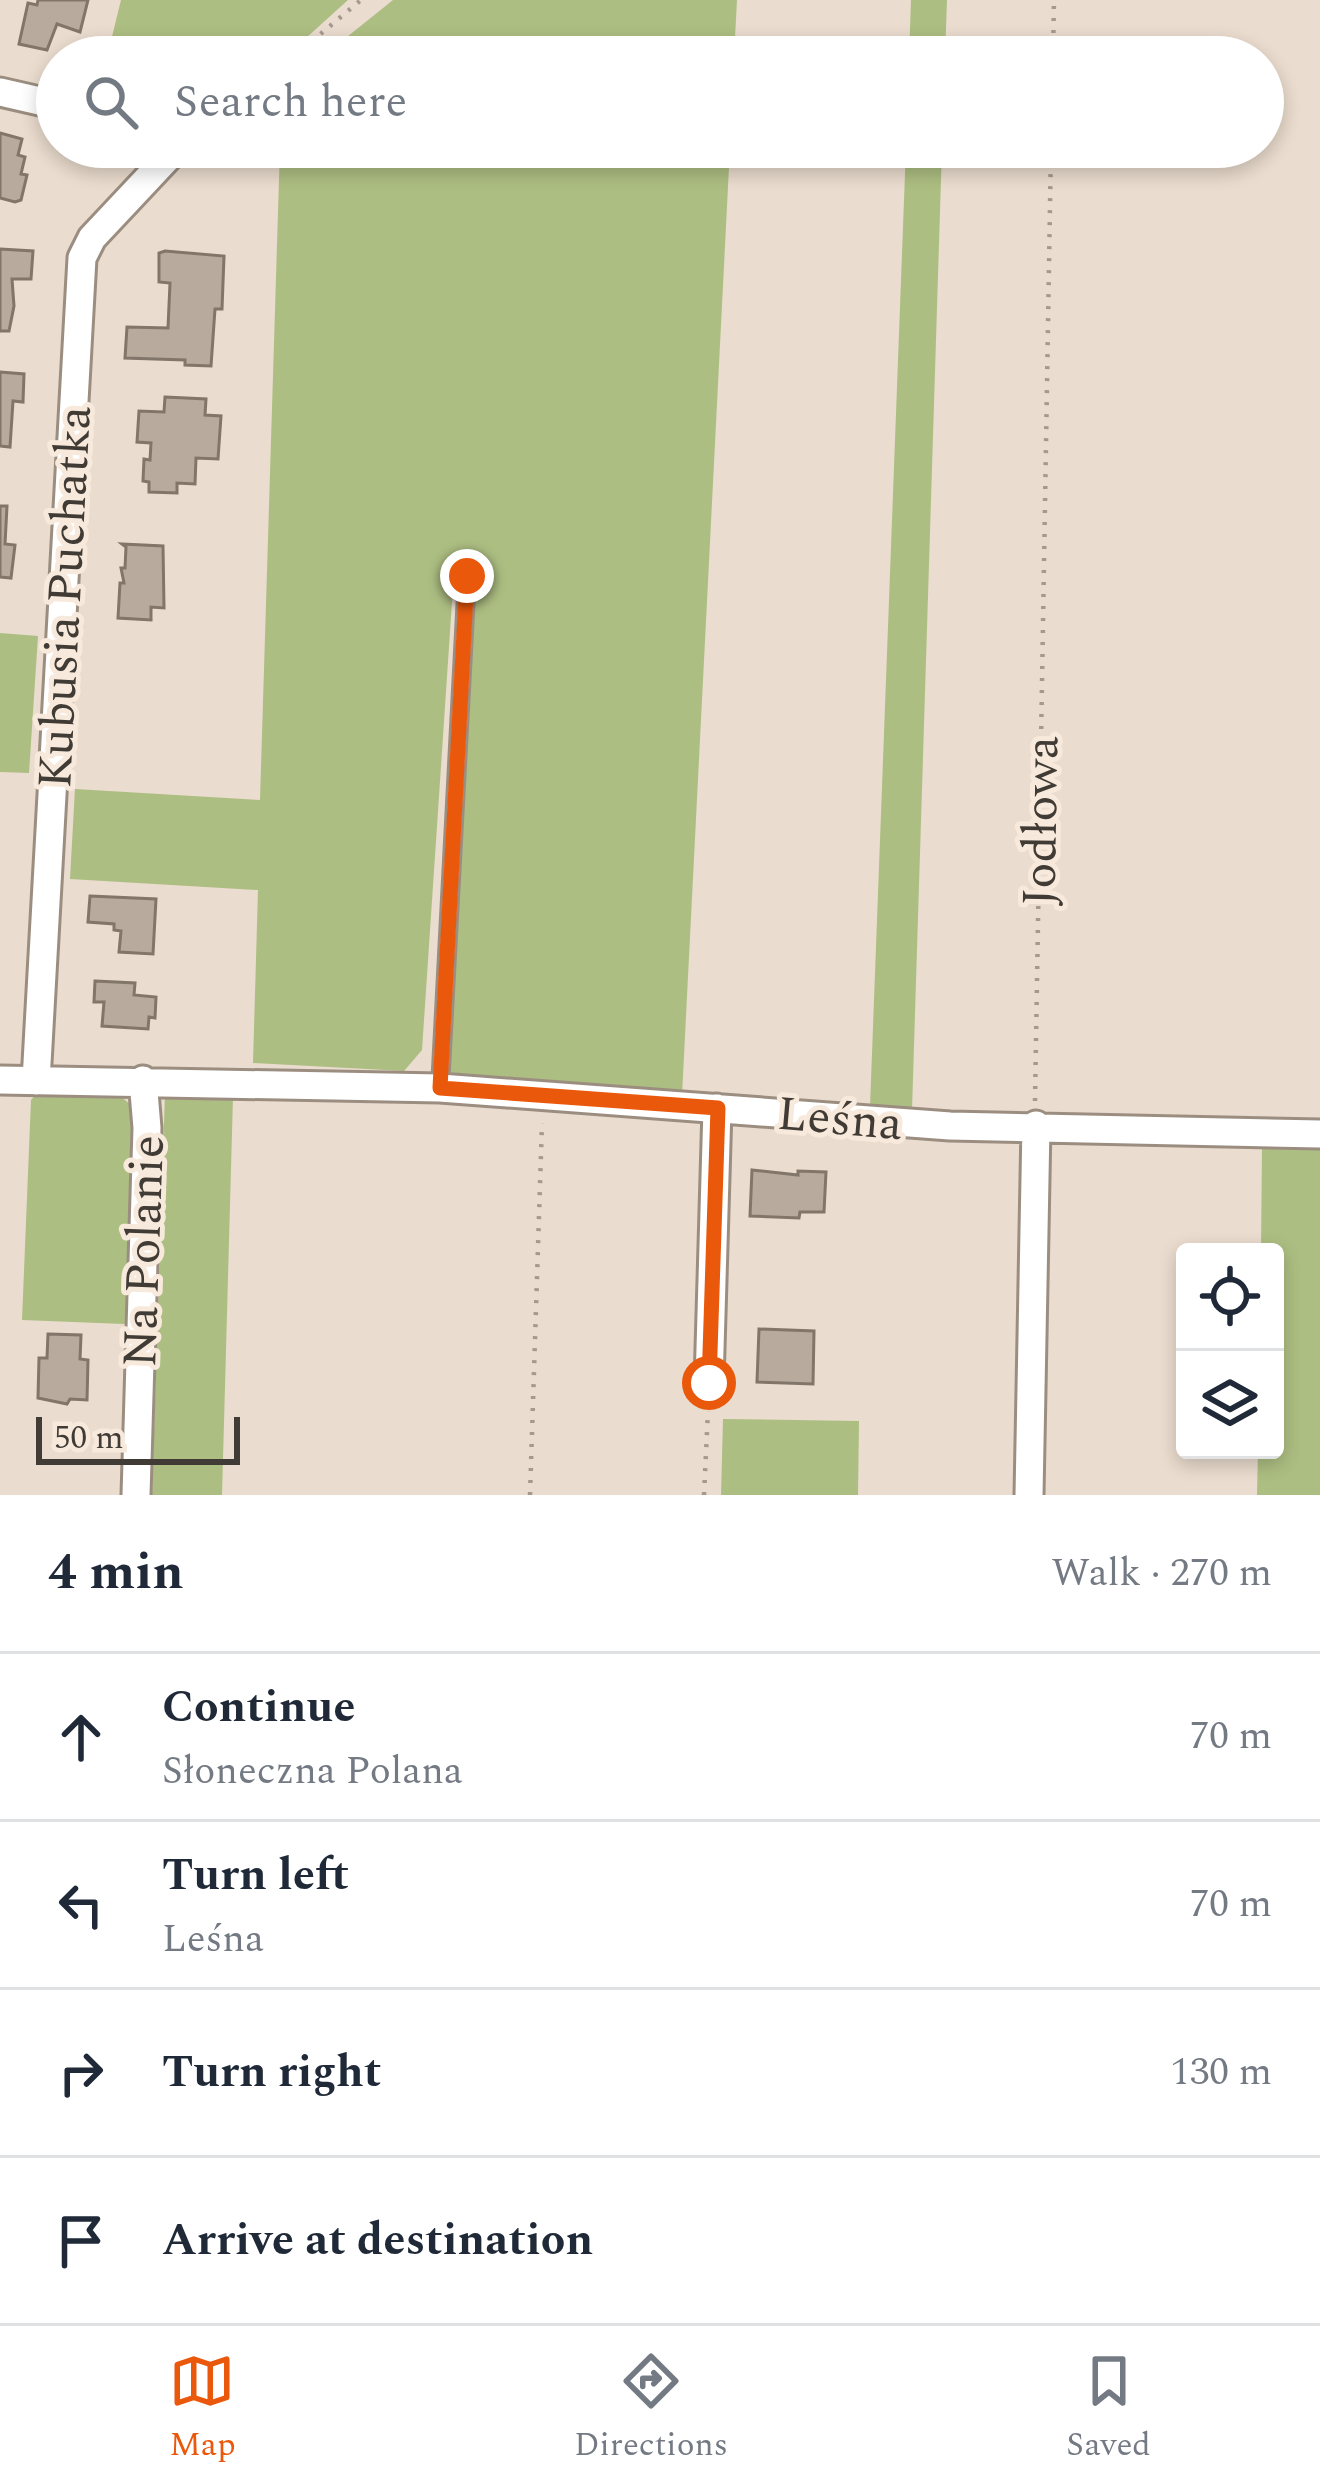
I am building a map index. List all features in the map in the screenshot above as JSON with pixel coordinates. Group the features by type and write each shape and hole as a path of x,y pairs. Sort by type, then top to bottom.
{"street":[{"path":"0,92 36,100"},
{"name":"Kubusia Puchatka","path":"36,1081 82,258 92,238 159,168"},
{"name":"Leśna","path":"0,1080 440,1088 950,1126 1320,1134"},
{"name":"Na Polanie","path":"136,1495 147,1128 143,1080"},
{"path":"709,1383 718,1108"},
{"path":"1029,1495 1036,1125"}],"lane":[{"path":"440,1088 467,576"}],"path":[{"path":"318,36 362,0"},
{"path":"1053,36 1054,0"},
{"name":"Jodłowa","path":"1036,1125 1051,168"},
{"path":"530,1495 543,1094"},
{"path":"704,1495 709,1383"}],"green space":[{"path":"121,0 348,0 308,36 112,36"},
{"path":"393,0 737,0 735,36 348,36"},
{"path":"911,0 947,0 946,36 910,36"},
{"path":"279,168 729,168 682,1095 458,1080 448,1068 473,570 454,572 422,1050 404,1071 253,1063 258,890 70,879 75,789 260,800"},
{"path":"905,168 941,168 912,1110 870,1107"},
{"path":"0,633 38,636 29,773 0,772"},
{"path":"37,1093 119,1095 131,1105 137,1121 130,1321 124,1324 22,1320 31,1100"},
{"path":"165,1093 233,1096 222,1495 152,1495"},
{"path":"1262,1146 1320,1148 1320,1495 1257,1495 1258,1459 1284,1459 1284,1243 1261,1243"},
{"path":"723,1419 859,1421 858,1495 721,1495"}],"building":[{"path":"38,0 88,0 80,32 57,24 52,36 36,36 36,48 19,44 28,3 37,5"},
{"path":"0,133 22,139 18,155 25,157 21,174 27,175 21,200 15,202 0,198"},
{"path":"0,249 33,251 31,279 12,279 9,331 0,331"},
{"path":"159,253 224,256 222,309 215,309 211,366 125,358 127,327 168,328 170,283 159,282"},
{"path":"0,372 24,374 23,402 13,401 10,447 0,446"},
{"path":"165,397 206,399 205,415 221,416 218,459 196,458 195,484 177,483 177,493 149,492 149,482 143,481 151,443 137,442 139,411 164,412"},
{"path":"0,506 7,506 5,544 15,545 11,578 0,577"},
{"path":"122,544 163,546 164,608 151,607 151,620 118,618 120,583 124,583 121,568 125,568"},
{"path":"90,896 156,899 153,954 119,952 121,931 114,930 114,924 88,922"},
{"path":"95,981 135,983 134,995 156,997 155,1018 149,1017 148,1029 102,1026 104,1002 94,1002"},
{"path":"752,1170 798,1175 798,1171 826,1172 824,1212 800,1212 799,1218 750,1216"},
{"path":"759,1329 814,1331 813,1384 757,1382"},
{"path":"48,1334 81,1335 80,1359 88,1360 87,1400 70,1399 67,1404 38,1398 39,1358 47,1358"}],"route":[{"path":"467,576 440,1088 718,1108 709,1383"}]}
